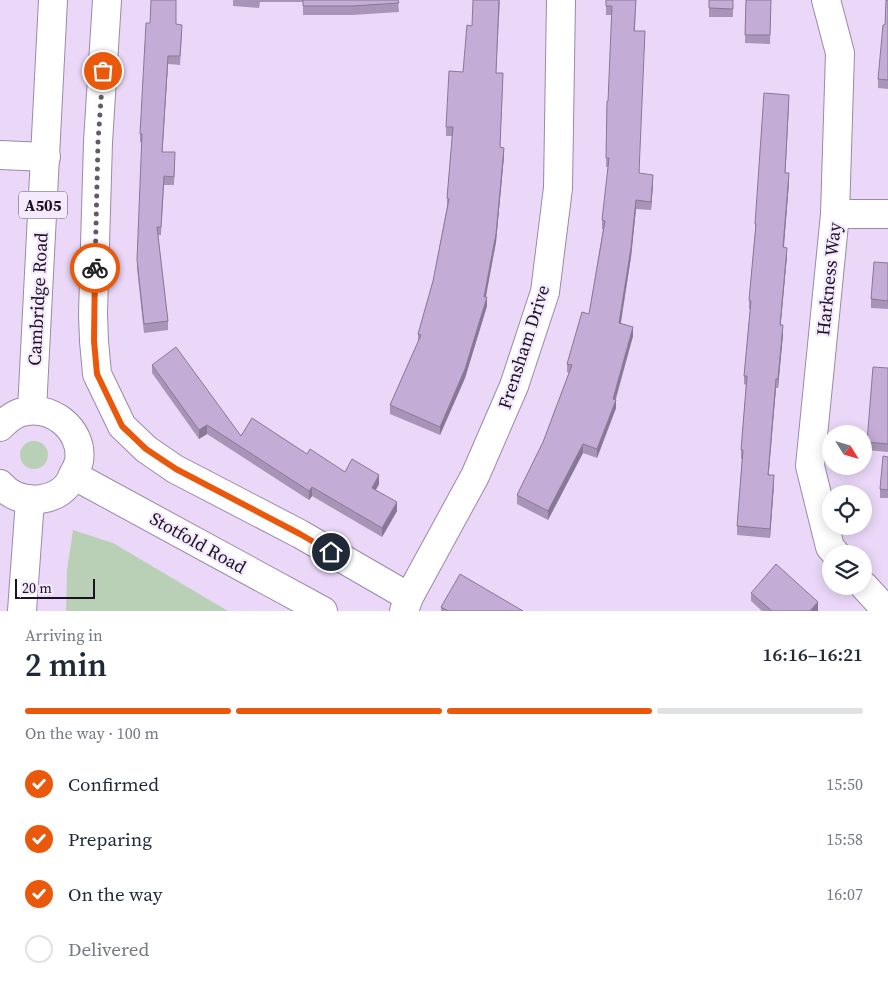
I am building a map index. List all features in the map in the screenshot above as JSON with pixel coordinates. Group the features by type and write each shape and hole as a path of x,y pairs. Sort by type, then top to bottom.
{"street":[{"name":"Cambridge Road","path":"32,410 53,0"},
{"path":"107,0 98,142 93,314 97,374 122,426 146,449 176,469 300,534 407,604"},
{"name":"Frensham Drive","path":"407,604 475,476 514,386 545,292 558,188 561,0"},
{"name":"Harkness Way","path":"826,0 840,53 835,214 810,466 830,545"},
{"path":"0,155 46,157"},
{"path":"835,214 888,214"},
{"path":"0,427 7,419 19,413 32,410 57,416 69,427 75,437 79,455 72,480 63,490 48,498 30,500 13,496 0,484"},
{"name":"Stotfold Road","path":"73,475 323,611"},
{"path":"22,611 30,500"},
{"path":"872,595 887,611"}],"green space":[{"path":"34,441 44,445 48,455 44,465 34,469 24,465 20,455 24,445"},
{"path":"73,530 113,543 228,611 66,611 67,570"}],"building":[{"path":"151,0 176,0 176,24 182,25 180,56 168,56 162,152 175,152 174,177 164,176 161,227 157,227 168,321 144,324 137,260 142,134 140,134 146,23 150,23"},
{"path":"303,0 398,0 399,3 352,6 303,6"},
{"path":"473,0 499,0 496,73 503,73 500,147 504,148 496,234 484,297 487,297 465,369 440,427 390,405 421,335 418,334 433,281 449,199 447,198 453,127 446,127 449,71 463,72 467,25 472,26"},
{"path":"606,0 636,0 634,31 645,31 639,173 653,175 651,202 636,200 631,248 619,323 633,327 613,399 616,400 597,449 583,444 548,511 517,495 543,442 572,365 567,364 582,312 589,314 605,221 602,220 609,158 606,158 607,101 612,6 606,6"},
{"path":"709,0 733,0 733,9 709,8"},
{"path":"746,0 771,0 770,35 745,35"},
{"path":"886,0 888,0 888,80 878,79 883,25 885,25"},
{"path":"764,93 789,95 785,173 789,173 783,247 787,248 780,325 783,325 778,379 776,379 768,475 774,475 770,529 737,526 747,376 744,376 751,301 749,300"},
{"path":"874,262 888,263 888,301 871,299"},
{"path":"176,347 241,436 252,418 307,454 310,449 345,472 352,459 379,475 372,488 397,502 382,528 312,487 309,491 207,425 199,430 152,365"},
{"path":"873,367 888,368 888,444 872,442 872,425 868,425"},
{"path":"883,456 888,457 888,490 880,489"},
{"path":"776,564 818,602 810,611 772,611 751,593"},
{"path":"460,574 523,611 448,611 441,607"}],"way so far":[{"path":"95,268 98,142 103,71"}],"route":[{"path":"95,268 93,314 97,374 122,426 146,449 176,469 331,552"}]}
